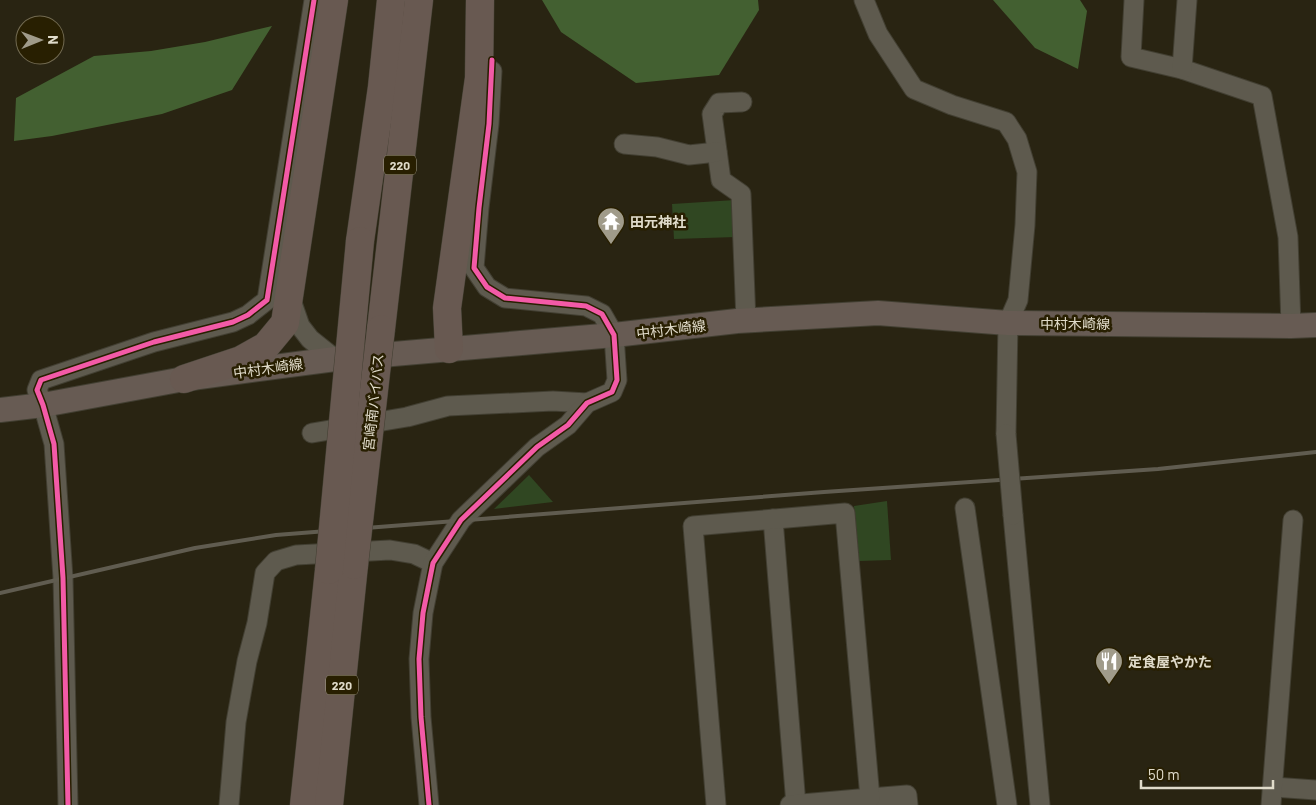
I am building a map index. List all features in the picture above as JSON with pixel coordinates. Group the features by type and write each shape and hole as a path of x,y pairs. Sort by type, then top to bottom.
{"highway":[{"path":"184,379 241,360 266,346 286,323 334,0"},
{"name":"宮崎南バイパス","path":"329,805 360,240 382,87 391,0"},
{"name":"宮崎南バイパス","path":"304,805 313,718 342,568 381,329 419,0"},
{"path":"449,349 447,308 479,78 480,0"},
{"path":"295,805 313,718"}],"main road":[{"name":"中村木崎線","path":"0,410 43,405 184,379 335,359 614,335 746,321 878,313 1008,323 1316,325"}],"street":[{"path":"68,805 62,565 54,444 43,405 36,390 41,380 154,342 233,322 248,315 268,300 314,0"},
{"path":"864,0 878,34 914,89 952,105 1006,122 1017,139 1027,172 1025,225 1018,300 1008,323 1006,434 1040,805"},
{"path":"1134,0 1131,58 1182,69 1262,96 1288,237 1291,326"},
{"path":"1182,69 1187,0"},
{"path":"429,805 420,717 419,659 423,613 433,563 461,520 537,447 568,426 587,403 612,392 617,380 614,335 602,314 586,306 505,298 487,287 474,268 489,124 492,60"},
{"path":"742,102 719,103 712,114 721,180 740,194 746,321"},
{"path":"624,144 658,147 689,155 718,152"},
{"path":"290,297 300,326 310,339 335,359"},
{"path":"312,433 407,417 448,406 553,401 587,403"},
{"path":"965,508 1007,805"},
{"path":"716,805 693,526 846,514 870,798"},
{"path":"773,519 796,804"},
{"path":"1293,520 1272,796 1316,790"},
{"path":"229,805 236,722 247,661 257,622 266,573 276,561 296,555 390,550 414,554 433,563"},
{"path":"790,805 907,795 908,805"}],"green space":[{"path":"542,0 758,0 759,10 719,75 636,83 561,32"},
{"path":"993,0 1080,0 1087,11 1078,69 1035,48"},
{"path":"272,26 232,90 162,114 52,136 14,141 16,98 94,56 151,51 205,42"},
{"path":"735,200 736,237 674,239 672,204"},
{"path":"529,475 553,502 494,509"},
{"path":"887,501 891,560 859,561 854,506"}],"railway":[{"path":"0,593 195,548 276,535 824,492 1158,469 1316,452"}],"cycle path":[{"path":"68,805 63,578 54,444 37,390 41,380 154,342 233,322 248,315 267,300 314,0"},
{"path":"429,805 421,717 419,659 423,613 433,563 461,520 537,447 568,425 587,403 612,392 617,380 614,335 602,314 586,306 505,298 487,287 474,268 489,124 492,60"}],"place":[{"name":"田元神社","path":"611,245"},
{"name":"定食屋やかた","path":"1109,685"}]}
